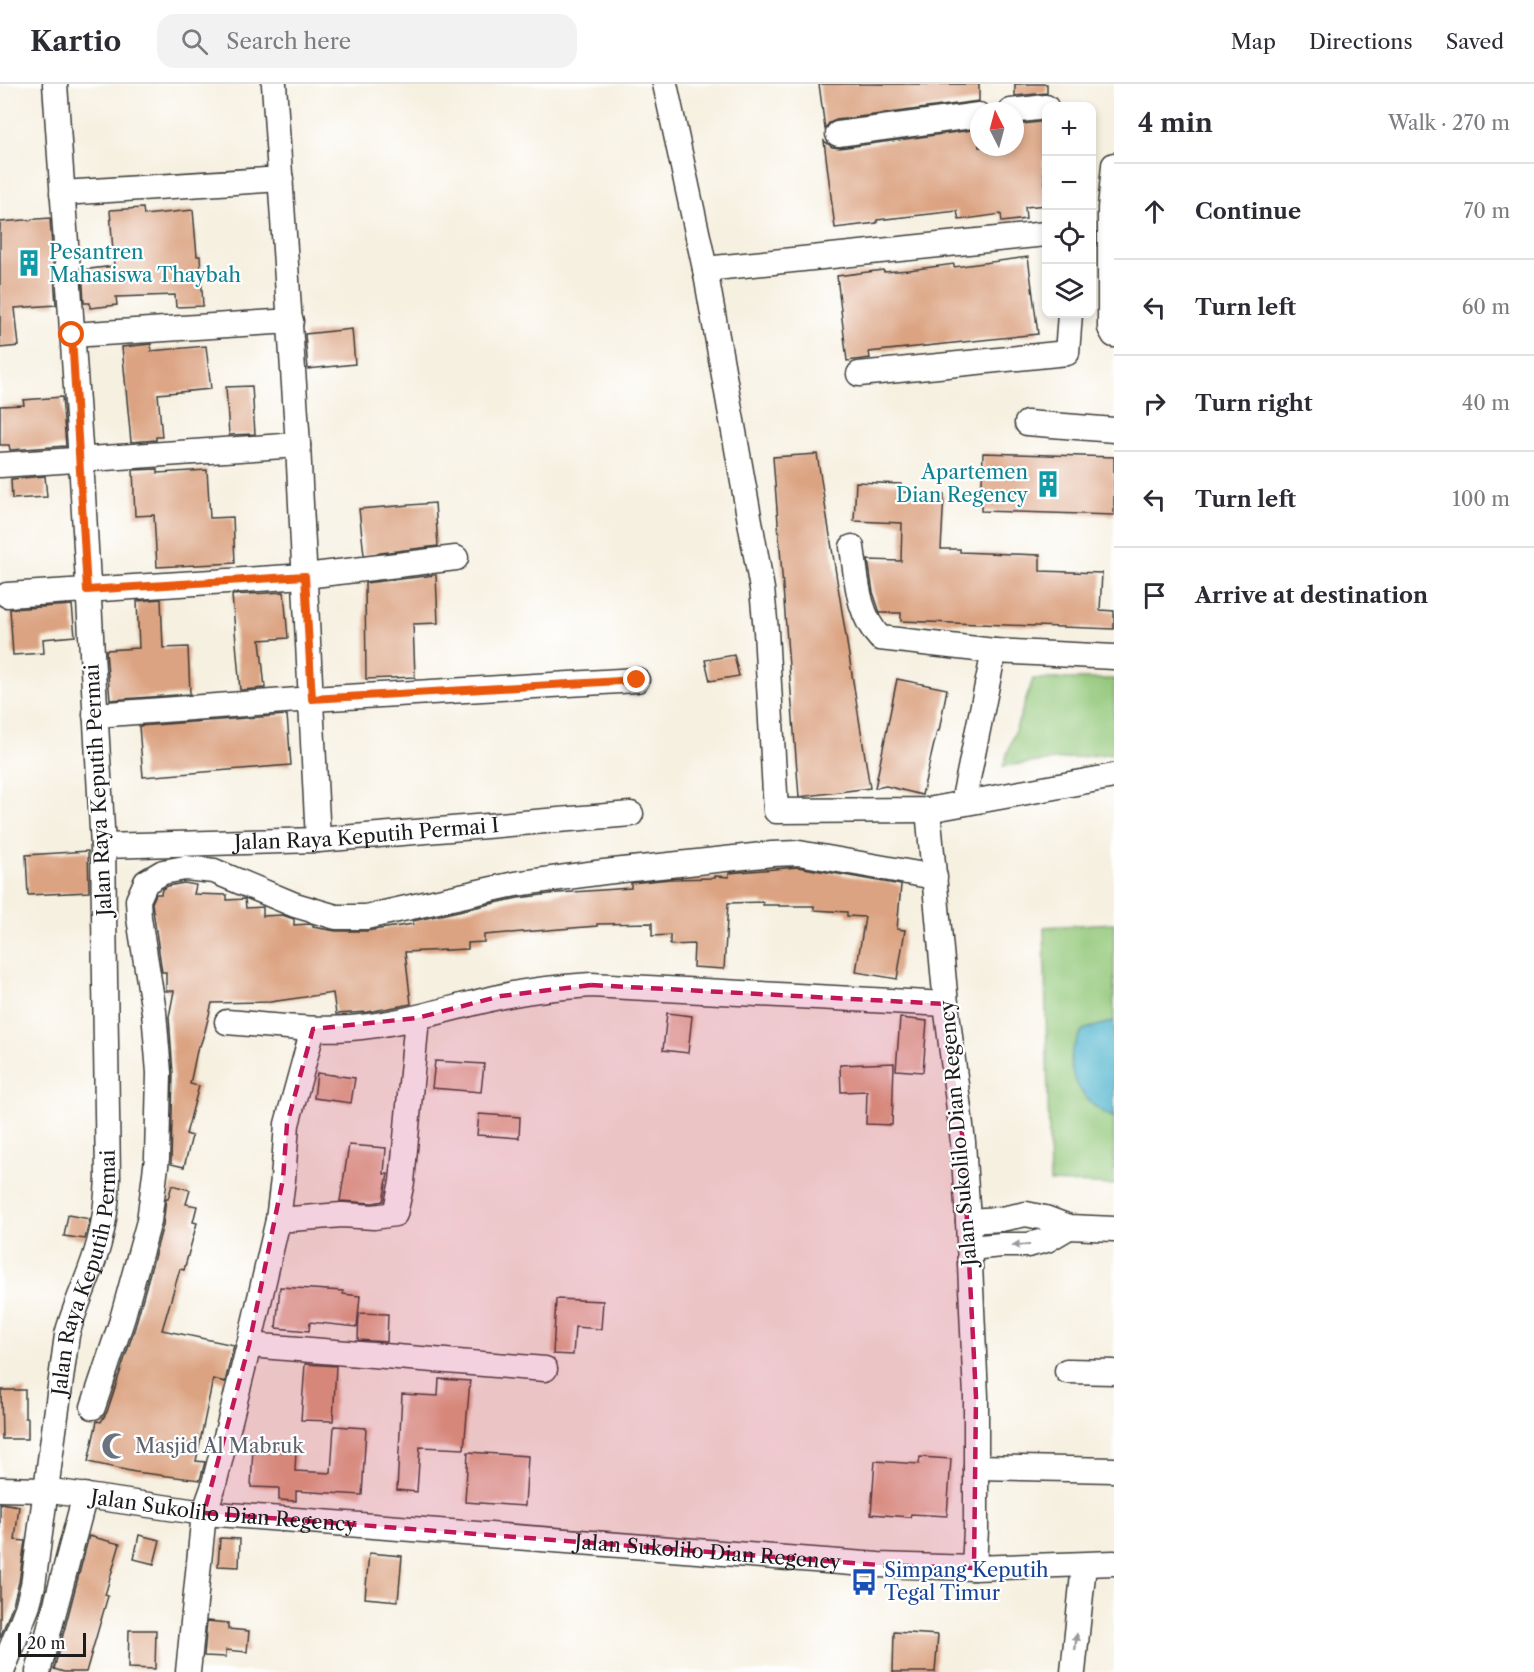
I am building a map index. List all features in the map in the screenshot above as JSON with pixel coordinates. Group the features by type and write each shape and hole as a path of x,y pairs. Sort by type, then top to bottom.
{"street":[{"name":"Jalan Raya Keputih Permai","path":"2,1672 27,1608 33,1585 67,1335 99,1245 106,1215 108,1178 103,846 81,460 55,84"},
{"path":"274,84 291,321 318,840"},
{"path":"665,84 705,269 762,589 776,811 928,810 1114,776"},
{"path":"1024,110 1042,108"},
{"path":"838,134 970,116"},
{"path":"1114,165 1110,327 1114,334"},
{"path":"62,193 281,179"},
{"path":"705,269 1042,235"},
{"path":"859,374 1067,353 1070,318"},
{"path":"72,335 291,321"},
{"path":"1028,423 1114,430"},
{"path":"0,465 298,446"},
{"path":"852,547 863,613 870,627 880,638 994,651 1114,657"},
{"path":"7,595 305,576 456,558"},
{"path":"963,803 994,651"},
{"path":"95,715 312,699 637,680"},
{"name":"Jalan Sukolilo Dian Regency","path":"0,1489 45,1490 204,1513 878,1565 974,1568 976,1397 968,1221 963,1142 946,1004 928,810"},
{"name":"Jalan Raya Keputih Permai I","path":"103,846 318,840 631,814"},
{"path":"93,1407 121,1323 149,1221 157,1158 159,1073 154,1012 138,900 146,882 163,872 185,868 214,871 316,911 336,917 366,917 515,884 772,854 799,854 935,877"},
{"path":"227,1022 313,1029 351,1028 417,1018 501,996 591,985 946,1004"},
{"path":"278,1220 342,1215 374,1217 395,1215 402,1182 417,1018"},
{"path":"188,1672 204,1513 213,1488 278,1220 287,1124 313,1029"},
{"path":"968,1221 1026,1215 1045,1218 1069,1227 1114,1229"},
{"path":"969,1248 1028,1245 1047,1240 1069,1227"},
{"path":"249,1345 544,1369"},
{"path":"1067,1371 1114,1372"},
{"path":"976,1467 1114,1470"},
{"path":"38,1672 85,1495"},
{"path":"974,1568 1114,1563"},
{"path":"1073,1672 1084,1565"}],"highlighted area":[{"path":"591,985 946,1004 963,1142 976,1397 974,1568 878,1565 204,1513 249,1345 283,1179 287,1124 313,1029 417,1018 501,996"}],"green space":[{"path":"1033,679 1114,679 1114,753 1003,766"},
{"path":"1114,923 1114,1185 1050,1182 1044,927"}],"water":[{"path":"1114,1021 1114,1118 1096,1107 1081,1091 1072,1072 1071,1062 1073,1048 1083,1030"}],"building":[{"path":"819,84 979,84 979,101 836,120 829,123 825,129"},
{"path":"1015,84 1047,84 1047,93 1015,96"},
{"path":"1042,122 1042,205 1025,207 1026,219 1002,222 1001,214 959,220 957,211 877,220 877,223 835,228 824,141 832,147 840,148 970,130 970,156 1024,156 1024,124"},
{"path":"143,208 144,215 193,210 197,256 200,256 203,306 176,307 175,295 116,297 117,305 90,308 90,303 84,303 82,270 114,266 110,210"},
{"name":"Pesantren Mahasiswa Thaybah","path":"50,218 56,305 15,308 19,346 0,348 0,222"},
{"path":"1028,257 1038,334 869,352 870,358 847,361 837,276 954,264 954,267"},
{"path":"352,329 355,364 308,369 305,334"},
{"path":"151,344 151,351 206,346 211,389 158,394 162,437 156,437 156,440 131,442 122,347"},
{"path":"252,386 255,434 229,435 226,387"},
{"path":"62,397 66,446 10,450 9,445 0,445 0,406 24,405 23,400"},
{"name":"Apartemen Dian Regency","path":"983,453 1114,457 1114,515 981,511"},
{"path":"817,454 870,788 799,797 773,457"},
{"path":"158,469 158,473 207,470 210,518 233,517 235,563 157,567 154,515 135,516 133,470"},
{"path":"45,476 47,497 12,499 11,479"},
{"path":"856,482 901,484 901,492 944,494 941,549 960,549 960,552 1040,555 1040,571 1102,573 1100,610 1114,611 1114,629 901,621 901,613 880,613 873,592 868,560 901,561 902,523 854,521"},
{"path":"435,503 438,546 364,555 359,509"},
{"path":"436,575 438,623 413,624 415,677 366,679 365,583"},
{"path":"284,592 288,638 260,640 265,688 240,690 232,595"},
{"path":"161,599 163,648 188,647 190,694 110,700 106,650 139,648 137,601"},
{"path":"72,605 75,636 43,639 44,653 13,655 10,609"},
{"path":"734,655 739,676 710,681 705,660"},
{"path":"897,679 947,689 939,731 937,731 922,795 886,786 875,788"},
{"path":"287,715 291,765 143,777 139,726"},
{"path":"88,851 89,892 28,895 26,855"},
{"path":"798,867 901,885 897,929 905,930 897,979 856,972 865,917 847,916 847,912 814,910 814,906 763,905 763,902 728,903 724,969 693,967 694,944 670,945 670,935 652,936 652,923 597,924 597,926 484,935 484,942 468,943 468,949 405,952 411,1004 368,1012 336,1014 333,993 270,1002 212,1003 205,1031 200,1046 198,1046 190,1084 199,1086 186,1134 192,1136 184,1167 171,1164 173,1073 169,1017 174,991 166,991 166,972 162,972 152,903 156,894 161,894 162,889 168,886 184,883 196,885 194,894 227,895 227,900 245,899 246,908 263,907 263,916 282,915 294,919 294,925 309,924 313,927 336,931 366,931 413,924 413,921 518,898 631,888 631,883 715,878 715,876 729,877 729,873"},
{"path":"667,1013 692,1016 688,1053 663,1050"},
{"path":"900,1018 927,1021 923,1072 896,1070"},
{"path":"435,1061 484,1064 481,1092 432,1088"},
{"path":"894,1063 892,1125 866,1124 867,1091 841,1092 840,1065"},
{"path":"317,1073 355,1078 351,1103 314,1098"},
{"path":"479,1114 520,1117 519,1138 477,1135"},
{"path":"349,1145 386,1148 384,1174 388,1174 383,1201 373,1203 340,1201"},
{"path":"172,1185 190,1190 186,1204 197,1206 193,1222 197,1223 184,1270 180,1269 162,1330 234,1345 225,1382 213,1379 196,1461 205,1462 200,1480 135,1472 88,1462 97,1421 101,1422 107,1412 135,1327 163,1225 166,1199 168,1199"},
{"path":"68,1215 90,1219 85,1239 64,1236"},
{"path":"280,1287 343,1291 343,1294 360,1296 357,1327 310,1322 309,1331 276,1328"},
{"path":"556,1299 603,1301 601,1329 575,1327 573,1355 553,1354"},
{"path":"359,1313 388,1314 387,1342 358,1340"},
{"path":"305,1364 336,1366 333,1421 301,1420"},
{"path":"439,1379 470,1381 464,1449 420,1447 417,1492 397,1490 402,1394 438,1396"},
{"path":"1,1390 25,1390 28,1439 2,1439"},
{"path":"334,1426 366,1428 362,1495 296,1491 296,1501 279,1500 279,1488 251,1487 253,1447 296,1449 295,1471 331,1473"},
{"path":"468,1452 528,1456 525,1506 465,1502"},
{"path":"920,1457 951,1459 947,1516 911,1514 910,1517 871,1514 875,1461 919,1464"},
{"path":"0,1503 19,1506 15,1540 25,1541 19,1582 0,1638"},
{"path":"139,1535 160,1540 154,1564 134,1559"},
{"path":"89,1536 120,1544 86,1672 64,1672 54,1669"},
{"path":"220,1538 240,1539 239,1567 218,1566"},
{"path":"369,1553 402,1556 398,1601 365,1598"},
{"path":"207,1621 228,1623 228,1629 249,1631 247,1652 226,1650 226,1657 204,1656"},
{"path":"129,1630 156,1630 155,1669 128,1668"},
{"path":"894,1632 938,1635 935,1672 893,1672"}],"place":[{"name":"Pesantren Mahasiswa Thaybah","path":"29,263"},
{"name":"Apartemen Dian Regency","path":"1048,484"},
{"name":"Masjid Al Mabruk","path":"115,1446"},
{"name":"Simpang Keputih Tegal Timur","path":"864,1582"}],"route":[{"path":"72,335 87,590 305,576 312,699 637,680"}]}
